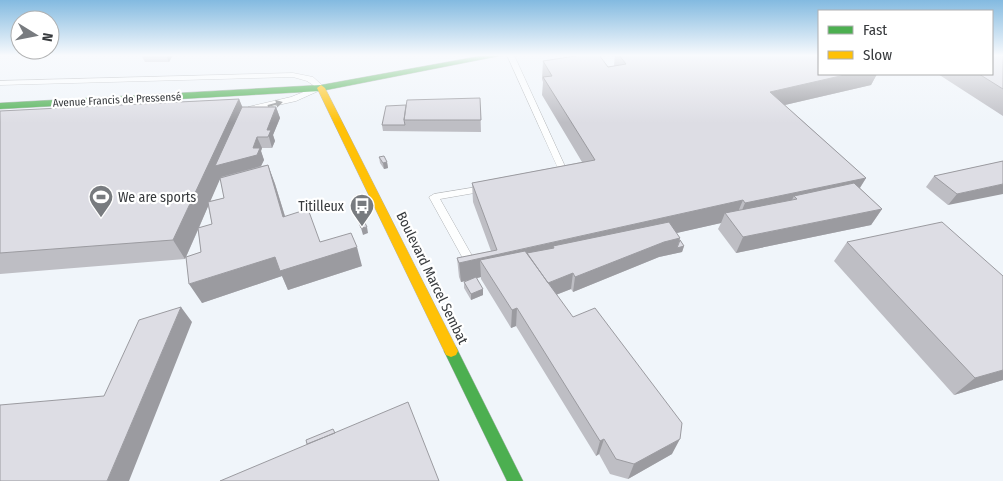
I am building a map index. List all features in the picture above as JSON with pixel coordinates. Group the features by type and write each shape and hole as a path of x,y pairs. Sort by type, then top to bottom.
{"street":[{"name":"Avenue Francis de Pressensé","path":"0,106 321,88 378,77"},
{"name":"Boulevard Marcel Sembat","path":"321,88 515,481"}],"lane":[{"path":"0,83 200,77"},
{"path":"303,77 310,79 321,88"},
{"path":"520,77 564,175 555,176"},
{"path":"240,110 258,108 321,88"},
{"path":"470,261 434,198 490,188"}],"building":[{"path":"543,77 834,77 770,92 866,178 745,203 743,200 459,263 457,258 497,250 472,183 595,160"},
{"path":"985,77 1003,77 1003,89"},
{"path":"480,98 481,120 404,120 407,100"},
{"name":"We are sports","path":"239,99 173,240 0,253 0,111"},
{"path":"406,105 405,125 382,125 386,106"},
{"path":"242,107 276,107 267,130 271,130 268,137 257,137 253,148 260,148 257,155 215,166"},
{"path":"384,156 387,162 383,163 379,157"},
{"path":"1003,161 1003,184 957,194 934,176"},
{"path":"268,165 283,217 308,209 320,242 351,233 357,247 280,271 275,257 189,284 186,257 201,252 198,228 212,224 208,202 224,198 220,178"},
{"path":"854,183 882,209 743,237 725,213 797,199 794,196"},
{"path":"363,219 367,227 361,228 358,220"},
{"path":"669,222 680,238 664,242 575,277 573,273 548,283 527,253 554,248 553,246"},
{"path":"942,222 1003,276 1003,370 975,378 847,242"},
{"path":"680,240 684,246 677,248"},
{"path":"525,251 573,317 595,308 682,423 680,439 634,464 616,459 604,439 600,441 517,308 512,310 480,260"},
{"path":"476,277 483,289 471,294 464,282"},
{"path":"181,307 107,481 0,481 0,405 104,396 139,320"},
{"path":"408,402 439,481 220,481"},
{"path":"333,429 335,433 307,444 306,440"}],"traffic: fast":[{"path":"0,106 321,88 378,77"},
{"path":"451,351 515,481"}],"traffic: slow":[{"path":"321,88 451,351"}],"place":[{"name":"We are sports","path":"101,218"},
{"name":"Titilleux","path":"362,227"}]}
